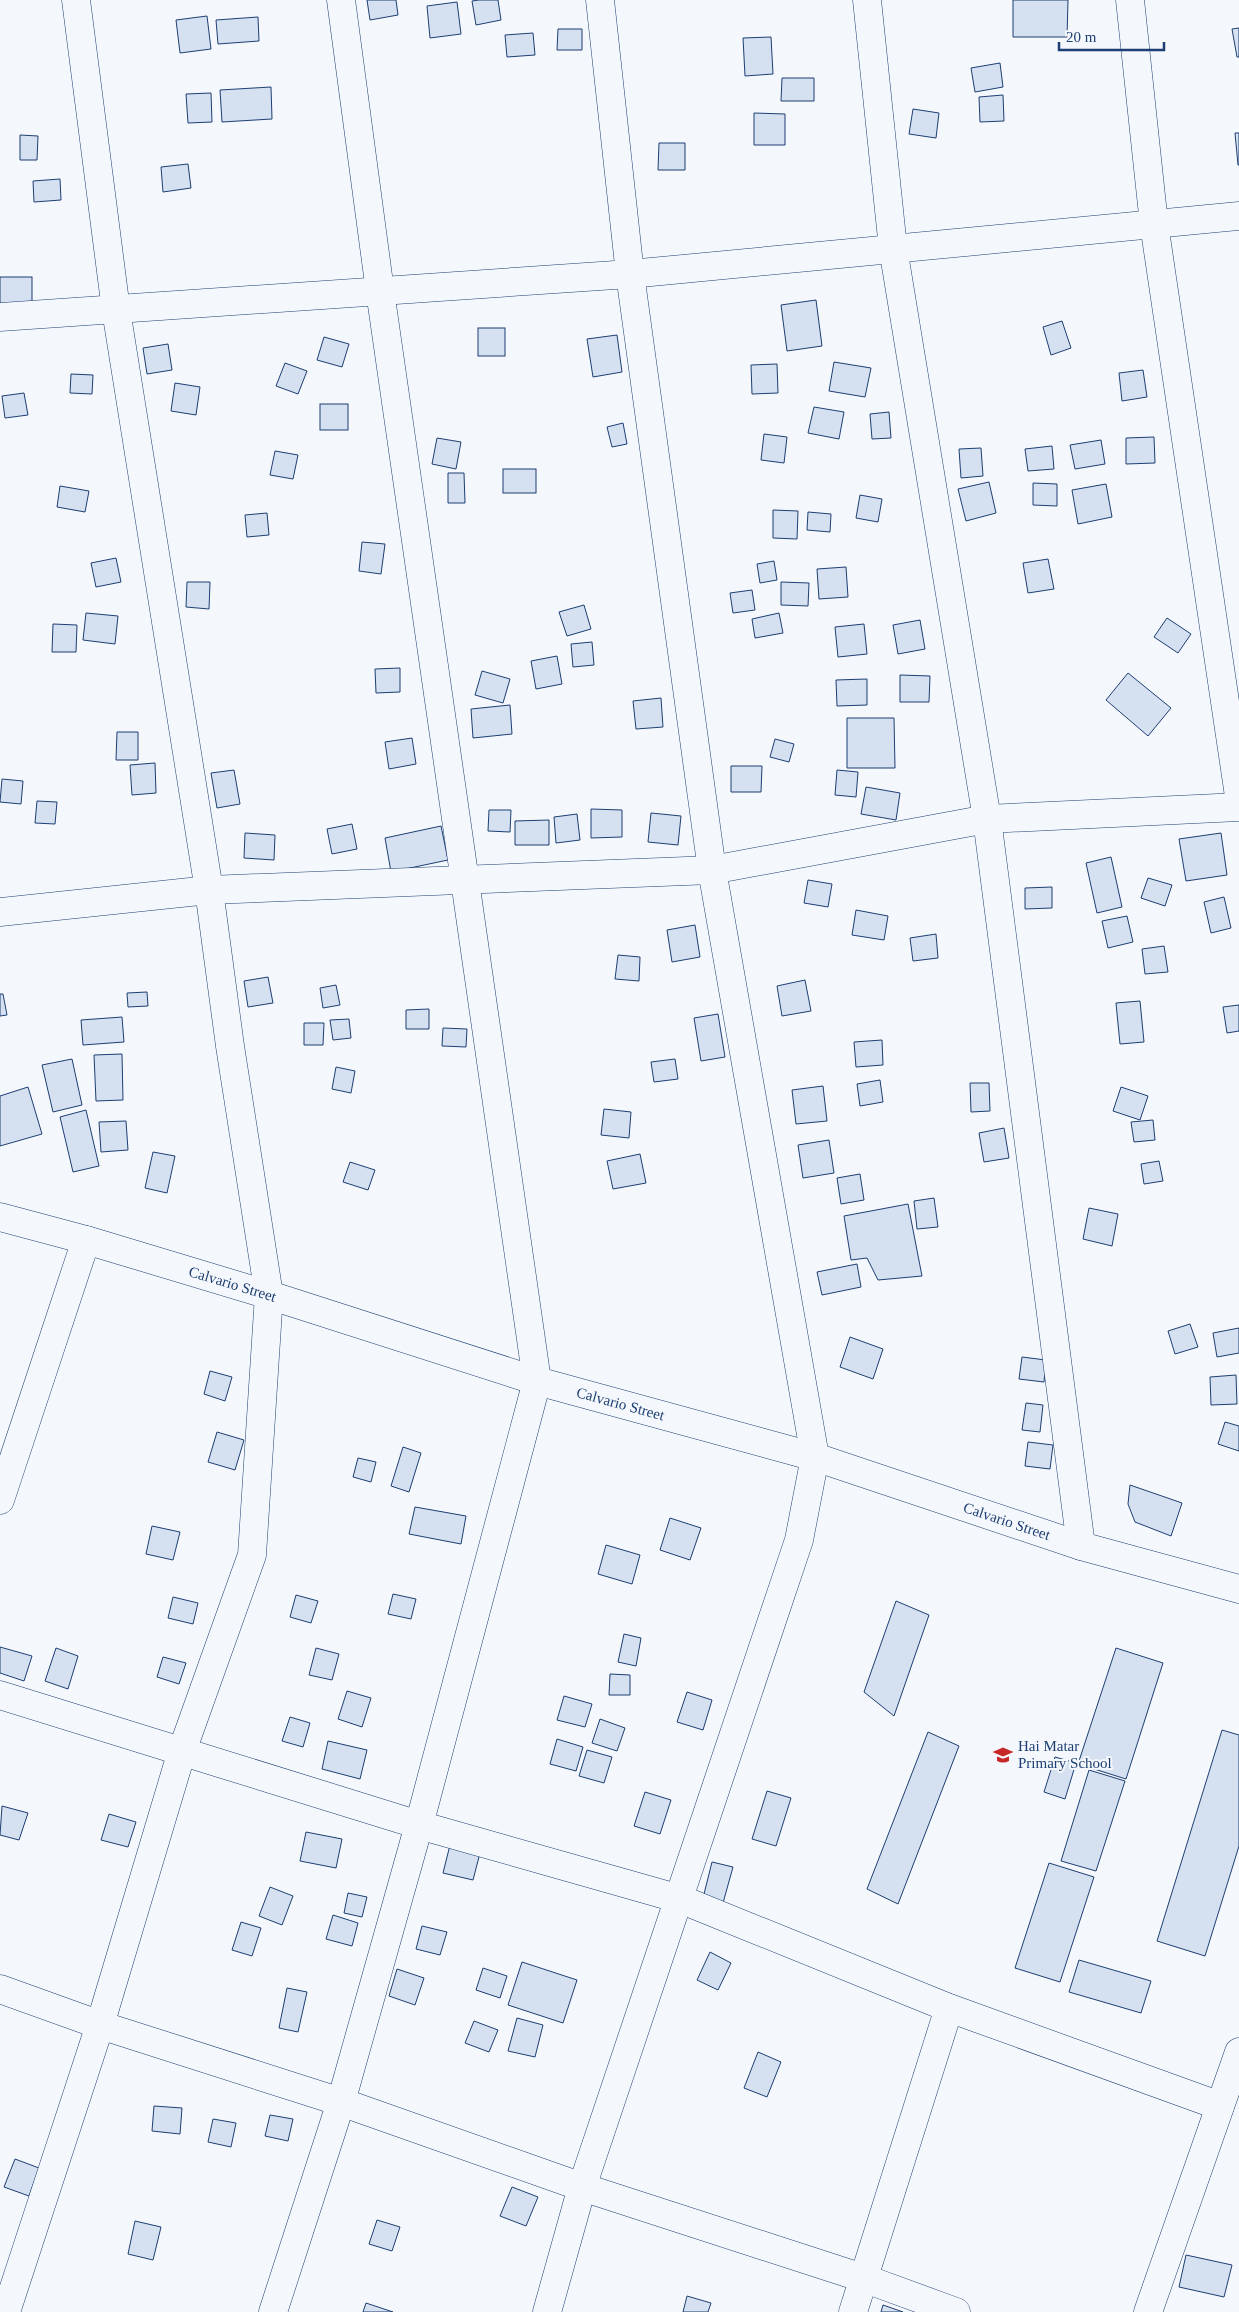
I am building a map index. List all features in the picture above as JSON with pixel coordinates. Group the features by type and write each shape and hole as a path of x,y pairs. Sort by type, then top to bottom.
{"street":[{"path":"6,2312 100,2024 182,1751 252,1555 269,1295 230,1046 209,890 116,310 76,0"},
{"path":"273,2312 341,2102 419,1826 536,1381 466,881 380,291 341,0"},
{"path":"547,2312 582,2187 799,1540 815,1457 712,870 630,274 600,0"},
{"path":"867,0 893,248 987,819 1081,1546"},
{"path":"1130,0 1154,224 1239,796"},
{"path":"0,317 630,274 1239,216"},
{"path":"0,912 209,890 712,870 987,819 1239,807"},
{"name":"Calvario Street","path":"0,1217 86,1240 269,1295 536,1381 815,1457 1081,1546 1239,1589"},
{"path":"0,1500 86,1240"},
{"path":"0,1694 419,1826 680,1899 949,2008 1220,2106"},
{"path":"0,1989 100,2024 341,2102 582,2187 863,2278 956,2312"},
{"path":"853,2312 949,2008"},
{"path":"1148,2312 1239,2052"}],"building":[{"path":"367,0 396,0 398,15 370,20"},
{"path":"498,0 501,20 476,25 472,1"},
{"path":"1013,0 1068,0 1067,37 1013,37"},
{"path":"457,2 461,34 430,38 427,6"},
{"path":"207,16 211,49 180,53 176,20"},
{"path":"258,17 259,41 218,44 216,20"},
{"path":"1239,28 1239,57 1237,57 1232,29"},
{"path":"558,29 582,29 582,50 557,50"},
{"path":"533,33 535,55 507,57 505,35"},
{"path":"771,37 773,74 745,76 743,38"},
{"path":"1000,63 1003,87 975,92 971,68"},
{"path":"782,78 814,78 814,101 781,101"},
{"path":"271,87 272,119 222,122 220,90"},
{"path":"211,93 212,122 188,123 186,94"},
{"path":"1003,95 1004,121 980,122 979,97"},
{"path":"913,109 939,113 936,138 909,134"},
{"path":"754,113 785,114 785,145 754,145"},
{"path":"1235,133 1239,133 1239,165 1238,165"},
{"path":"20,135 38,136 37,160 20,160"},
{"path":"659,143 685,143 685,170 658,170"},
{"path":"188,164 191,188 163,192 161,167"},
{"path":"60,179 61,200 34,202 33,181"},
{"path":"0,277 32,277 32,308 0,308"},
{"path":"816,300 822,346 787,351 781,305"},
{"path":"1062,321 1071,348 1051,355 1043,327"},
{"path":"478,328 505,328 505,356 478,356"},
{"path":"617,335 622,372 593,377 587,339"},
{"path":"324,337 349,344 342,367 317,360"},
{"path":"168,344 172,370 147,374 143,348"},
{"path":"834,362 871,368 865,397 829,391"},
{"path":"285,363 307,371 298,394 276,386"},
{"path":"777,364 778,393 752,394 751,365"},
{"path":"1143,370 1147,397 1122,401 1119,373"},
{"path":"71,374 93,375 92,394 70,393"},
{"path":"175,383 200,387 196,415 171,411"},
{"path":"24,393 28,415 5,418 2,396"},
{"path":"320,404 348,404 348,430 320,430"},
{"path":"814,407 844,412 839,439 808,433"},
{"path":"889,412 891,438 872,439 870,414"},
{"path":"623,423 627,444 612,447 607,427"},
{"path":"764,434 787,437 784,463 761,460"},
{"path":"1154,437 1155,463 1126,464 1126,438"},
{"path":"437,438 461,442 456,469 432,464"},
{"path":"1101,440 1105,464 1075,469 1070,445"},
{"path":"1052,446 1054,469 1028,471 1025,449"},
{"path":"981,448 983,476 961,478 959,449"},
{"path":"275,451 298,455 293,479 270,475"},
{"path":"503,469 536,469 536,493 503,493"},
{"path":"448,473 464,473 465,503 448,503"},
{"path":"989,482 996,513 966,521 958,489"},
{"path":"1033,483 1057,484 1057,506 1033,505"},
{"path":"1106,484 1112,517 1078,524 1072,490"},
{"path":"60,486 89,491 85,512 57,507"},
{"path":"860,495 882,499 878,522 856,518"},
{"path":"773,510 798,511 797,539 773,538"},
{"path":"808,512 831,514 830,532 807,530"},
{"path":"267,513 269,535 247,537 245,515"},
{"path":"362,542 385,544 381,574 359,571"},
{"path":"116,558 121,582 96,587 91,563"},
{"path":"1048,559 1054,589 1028,593 1023,563"},
{"path":"774,561 777,580 760,583 757,564"},
{"path":"846,567 848,597 819,599 817,569"},
{"path":"187,582 210,582 209,609 186,607"},
{"path":"781,582 809,583 808,606 781,605"},
{"path":"752,590 755,610 733,613 730,593"},
{"path":"584,605 591,629 567,636 559,612"},
{"path":"86,613 118,616 115,644 83,640"},
{"path":"779,613 783,633 755,638 752,619"},
{"path":"1167,618 1191,634 1178,653 1154,637"},
{"path":"920,620 925,649 898,654 893,625"},
{"path":"53,624 77,625 76,652 52,652"},
{"path":"864,624 867,654 838,657 835,627"},
{"path":"592,642 594,665 573,667 571,644"},
{"path":"557,656 562,684 536,689 531,661"},
{"path":"400,668 400,692 376,693 375,669"},
{"path":"482,671 510,679 503,703 475,695"},
{"path":"1128,673 1171,708 1148,736 1106,700"},
{"path":"900,675 930,676 929,702 900,702"},
{"path":"867,679 867,705 837,706 836,680"},
{"path":"661,698 663,727 636,729 633,701"},
{"path":"510,705 512,734 473,738 471,709"},
{"path":"847,718 894,718 895,768 847,768"},
{"path":"117,732 138,732 138,760 116,760"},
{"path":"412,738 416,764 389,769 385,742"},
{"path":"775,739 794,744 789,762 770,757"},
{"path":"155,763 156,793 132,795 130,765"},
{"path":"731,766 762,766 761,792 731,792"},
{"path":"234,770 240,804 217,808 211,773"},
{"path":"837,770 858,772 856,797 835,795"},
{"path":"2,779 23,781 21,804 0,802"},
{"path":"866,787 900,793 896,820 861,814"},
{"path":"37,801 57,802 55,824 35,823"},
{"path":"591,809 622,810 622,837 591,838"},
{"path":"489,810 511,810 510,832 488,831"},
{"path":"651,813 681,816 678,845 648,842"},
{"path":"577,814 580,840 556,843 554,817"},
{"path":"549,820 549,845 515,845 515,821"},
{"path":"352,824 357,849 332,854 327,829"},
{"path":"441,826 448,860 391,872 385,838"},
{"path":"245,833 275,835 274,860 244,858"},
{"path":"1221,833 1227,875 1186,881 1179,839"},
{"path":"1111,857 1122,907 1097,913 1086,863"},
{"path":"1148,878 1172,885 1165,906 1141,898"},
{"path":"808,880 832,884 828,907 804,903"},
{"path":"1052,887 1052,908 1025,909 1025,888"},
{"path":"1224,897 1231,928 1211,933 1204,902"},
{"path":"856,910 888,916 884,940 852,935"},
{"path":"1127,916 1133,942 1108,948 1102,921"},
{"path":"695,925 700,957 672,962 667,930"},
{"path":"936,934 938,958 913,961 910,938"},
{"path":"1164,946 1168,972 1145,974 1142,949"},
{"path":"618,955 640,957 639,981 615,979"},
{"path":"268,977 273,1003 248,1007 244,981"},
{"path":"805,980 811,1011 782,1016 777,986"},
{"path":"336,985 340,1005 323,1008 320,988"},
{"path":"147,992 148,1006 128,1007 127,993"},
{"path":"0,994 3,994 7,1015 0,1016"},
{"path":"1140,1001 1144,1042 1120,1044 1116,1003"},
{"path":"1239,1005 1239,1031 1227,1033 1223,1007"},
{"path":"429,1009 429,1029 406,1029 406,1010"},
{"path":"718,1014 725,1057 701,1061 694,1018"},
{"path":"122,1017 124,1042 83,1045 81,1020"},
{"path":"349,1019 351,1038 333,1040 330,1020"},
{"path":"304,1023 324,1023 323,1045 304,1045"},
{"path":"443,1028 467,1029 466,1047 442,1046"},
{"path":"882,1040 883,1065 856,1067 854,1042"},
{"path":"122,1054 123,1100 96,1101 94,1055"},
{"path":"72,1059 82,1105 53,1112 42,1065"},
{"path":"675,1059 678,1079 654,1082 651,1062"},
{"path":"336,1067 355,1071 351,1093 332,1089"},
{"path":"880,1080 883,1102 860,1106 857,1084"},
{"path":"970,1083 989,1083 990,1111 971,1112"},
{"path":"823,1086 827,1121 796,1124 792,1090"},
{"path":"28,1087 42,1134 0,1146 0,1096"},
{"path":"1121,1087 1148,1096 1140,1120 1113,1111"},
{"path":"604,1109 631,1112 629,1138 601,1135"},
{"path":"86,1110 99,1166 73,1172 60,1117"},
{"path":"1153,1120 1155,1140 1134,1142 1131,1122"},
{"path":"126,1121 128,1150 101,1152 99,1122"},
{"path":"1004,1128 1009,1158 984,1162 979,1133"},
{"path":"829,1140 834,1173 803,1178 798,1145"},
{"path":"153,1152 175,1156 167,1193 145,1188"},
{"path":"640,1154 646,1183 613,1189 607,1161"},
{"path":"1159,1161 1163,1181 1144,1184 1141,1164"},
{"path":"350,1162 375,1170 368,1190 343,1182"},
{"path":"860,1174 864,1200 841,1204 837,1178"},
{"path":"934,1198 938,1227 917,1229 914,1201"},
{"path":"908,1204 922,1276 878,1280 867,1258 851,1260 844,1216"},
{"path":"1089,1208 1118,1214 1112,1246 1083,1239"},
{"path":"857,1264 861,1287 822,1295 817,1272"},
{"path":"1190,1324 1198,1347 1175,1354 1168,1331"},
{"path":"1239,1328 1239,1353 1217,1357 1213,1333"},
{"path":"850,1337 883,1349 873,1379 840,1367"},
{"path":"1022,1357 1046,1360 1044,1382 1019,1379"},
{"path":"210,1371 232,1377 225,1401 204,1394"},
{"path":"1236,1375 1237,1404 1211,1405 1210,1377"},
{"path":"1026,1403 1043,1405 1040,1432 1022,1430"},
{"path":"1225,1422 1239,1426 1239,1451 1218,1444"},
{"path":"217,1432 244,1440 235,1470 208,1462"},
{"path":"1028,1442 1053,1445 1050,1469 1025,1466"},
{"path":"403,1447 421,1453 409,1492 391,1486"},
{"path":"358,1458 376,1462 371,1482 353,1477"},
{"path":"1130,1485 1182,1503 1171,1536 1135,1522 1128,1504"},
{"path":"415,1507 466,1516 461,1544 409,1534"},
{"path":"670,1518 701,1528 690,1560 660,1550"},
{"path":"152,1526 180,1532 173,1560 146,1554"},
{"path":"606,1545 640,1555 632,1584 598,1574"},
{"path":"393,1594 416,1599 411,1619 388,1614"},
{"path":"296,1595 318,1601 311,1623 290,1617"},
{"path":"173,1597 198,1603 193,1624 168,1618"},
{"path":"896,1601 929,1615 894,1716 864,1692"},
{"path":"624,1634 641,1638 636,1666 618,1662"},
{"path":"0,1647 32,1656 24,1681 0,1673"},
{"path":"56,1648 78,1656 68,1689 45,1681"},
{"path":"316,1648 339,1654 332,1680 309,1675"},
{"path":"1116,1648 1163,1663 1126,1779 1078,1764"},
{"path":"163,1657 186,1663 179,1684 157,1677"},
{"path":"610,1674 630,1675 630,1695 609,1695"},
{"path":"347,1691 371,1698 362,1727 338,1719"},
{"path":"687,1692 712,1700 703,1730 677,1722"},
{"path":"564,1696 592,1704 585,1727 557,1720"},
{"path":"290,1717 310,1723 303,1747 282,1741"},
{"path":"600,1719 625,1728 617,1751 592,1743"},
{"path":"1222,1730 1239,1735 1239,1846 1205,1956 1157,1941"},
{"path":"928,1732 959,1746 898,1904 867,1889"},
{"path":"557,1739 583,1747 576,1771 550,1764"},
{"path":"328,1741 367,1750 360,1779 322,1769"},
{"path":"587,1750 612,1757 604,1783 579,1776"},
{"path":"1055,1757 1076,1763 1065,1799 1044,1792"},
{"path":"1089,1770 1125,1781 1096,1871 1061,1861"},
{"path":"767,1791 791,1798 776,1846 752,1839"},
{"path":"645,1792 671,1800 660,1834 634,1826"},
{"path":"2,1806 28,1813 19,1840 0,1835"},
{"path":"109,1814 136,1822 128,1847 101,1840"},
{"path":"306,1832 342,1839 336,1868 300,1861"},
{"path":"450,1845 480,1853 473,1880 443,1873"},
{"path":"712,1862 733,1867 723,1903 703,1898"},
{"path":"1049,1863 1094,1877 1060,1982 1015,1968"},
{"path":"270,1887 293,1896 282,1925 259,1916"},
{"path":"348,1893 367,1897 362,1917 344,1913"},
{"path":"333,1915 358,1923 352,1946 326,1939"},
{"path":"241,1922 261,1928 252,1956 232,1950"},
{"path":"422,1926 447,1932 440,1955 416,1949"},
{"path":"710,1952 731,1963 718,1990 697,1980"},
{"path":"1079,1960 1151,1981 1141,2013 1069,1992"},
{"path":"522,1962 577,1980 563,2023 508,2005"},
{"path":"483,1968 507,1976 500,1998 476,1990"},
{"path":"397,1969 424,1978 415,2005 389,1996"},
{"path":"287,1988 307,1992 298,2032 279,2028"},
{"path":"517,2018 543,2025 535,2057 508,2051"},
{"path":"474,2021 498,2030 489,2052 465,2043"},
{"path":"758,2052 781,2062 767,2097 744,2088"},
{"path":"154,2106 182,2108 180,2134 152,2131"},
{"path":"270,2115 293,2119 288,2141 265,2136"},
{"path":"213,2119 236,2123 231,2147 208,2142"},
{"path":"15,2159 39,2168 29,2196 4,2187"},
{"path":"512,2187 538,2197 526,2226 500,2216"},
{"path":"377,2220 400,2227 392,2251 369,2244"},
{"path":"135,2221 161,2227 153,2260 128,2254"},
{"path":"1186,2255 1232,2265 1224,2297 1179,2287"},
{"path":"687,2296 711,2303 708,2312 683,2312"},
{"path":"366,2303 393,2312 363,2312"},
{"path":"883,2305 903,2312 881,2312"}],"place":[{"name":"Hai Matar Primary School","path":"1003,1755"}]}
